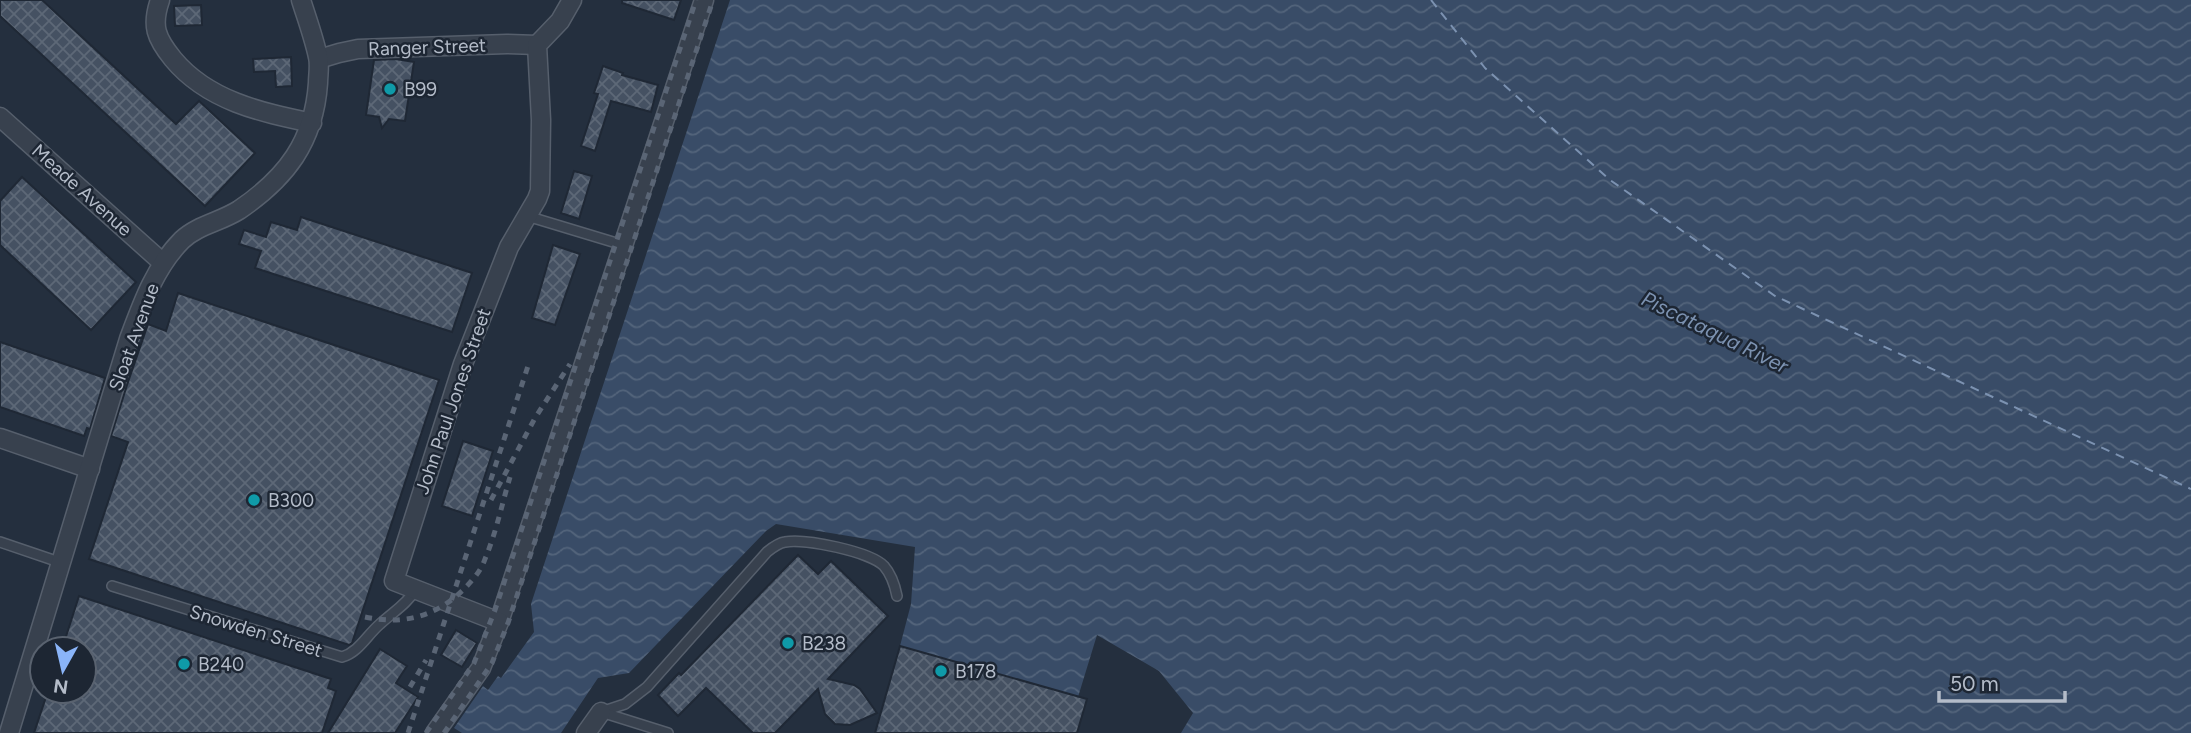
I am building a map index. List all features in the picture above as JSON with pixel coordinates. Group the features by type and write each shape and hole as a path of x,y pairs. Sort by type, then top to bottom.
{"street":[{"path":"160,0 155,22 160,43 183,71 198,84 236,103 312,123"},
{"name":"Sloat Avenue","path":"9,733 142,304 163,264 182,241 193,232 235,212 269,187 286,170 300,150 312,123 317,97 319,59 301,0"},
{"path":"537,45 559,21 572,0"},
{"path":"435,733 481,668 499,622 704,0"},
{"name":"Ranger Street","path":"319,59 358,49 537,45"},
{"name":"John Paul Jones Street","path":"499,622 394,581 463,364 509,247 537,200 541,180 541,120 537,45"},
{"name":"Meade Avenue","path":"0,117 163,264"},
{"path":"0,438 90,469"},
{"path":"586,733 601,712"}],"lane":[{"path":"527,216 623,245"},
{"path":"0,542 62,563"},
{"path":"601,712 625,704 647,687 766,552 778,544 807,542 870,557 884,567 895,586 897,596"},
{"name":"Snowden Street","path":"112,586 342,657 353,652 380,624 410,599 416,589"},
{"path":"601,712 668,733"}],"water":[{"name":"Piscataqua River","path":"730,0 2191,0 2191,733 1181,733 1193,713 1159,671 1097,635 1078,697 900,646 911,604 915,547 776,524 766,531 629,673 598,678 561,733 462,733 454,728 483,686 488,690 498,676 501,678 534,632 531,604"}],"building":[{"path":"0,0 42,0 176,124 199,101 255,153 205,206 0,16"},
{"path":"622,0 681,0 674,20 622,3"},
{"path":"201,5 202,25 175,26 174,6"},
{"path":"291,57 292,86 276,87 275,71 254,72 253,59"},
{"name":"B99","path":"374,60 414,62 405,121 389,119 382,128 379,117 366,115"},
{"path":"603,66 623,73 622,75 658,85 651,112 611,101 595,151 581,146 598,94 594,93"},
{"path":"574,171 592,176 579,219 561,213"},
{"path":"22,177 136,282 91,330 0,245 0,201"},
{"path":"301,217 472,273 452,332 255,268 261,251 239,244 244,230 266,237 271,222 297,230"},
{"path":"553,245 580,254 555,325 532,318"},
{"name":"B300","path":"178,293 439,380 352,643 349,645 89,559 128,442 111,436 127,385 148,324 166,331"},
{"path":"0,342 105,378 90,429 87,428 84,436 0,407"},
{"path":"463,441 493,451 472,516 442,506"},
{"name":"B238","path":"798,555 818,574 831,561 888,616 828,679 860,689 877,713 850,725 835,724 825,714 818,689 775,733 753,733 706,688 678,716 658,695 679,673 681,675"},
{"name":"B240","path":"79,596 331,679 328,688 336,691 322,733 34,733 43,705 98,705 98,635 66,635"},
{"path":"456,630 477,643 462,667 441,655"},
{"name":"B178","path":"900,646 1087,699 1077,733 875,733"},
{"path":"380,649 407,666 396,683 418,697 395,733 328,733"}],"ferry route":[{"path":"1431,0 1485,68 1610,180 1775,296 2191,489"}],"railway":[{"path":"426,733 474,663 495,610 696,0"},
{"path":"444,733 492,663 508,623 713,0"},
{"path":"491,500 535,418 570,364"},
{"path":"408,733 528,366"},
{"path":"365,617 392,620 418,617 441,607 463,590 476,576 483,563 496,529 510,477"},
{"path":"410,687 426,660"}],"place":[{"name":"B99","path":"390,89"},
{"name":"B300","path":"254,500"},
{"name":"B238","path":"788,643"},
{"name":"B240","path":"184,664"},
{"name":"B178","path":"941,671"}]}
